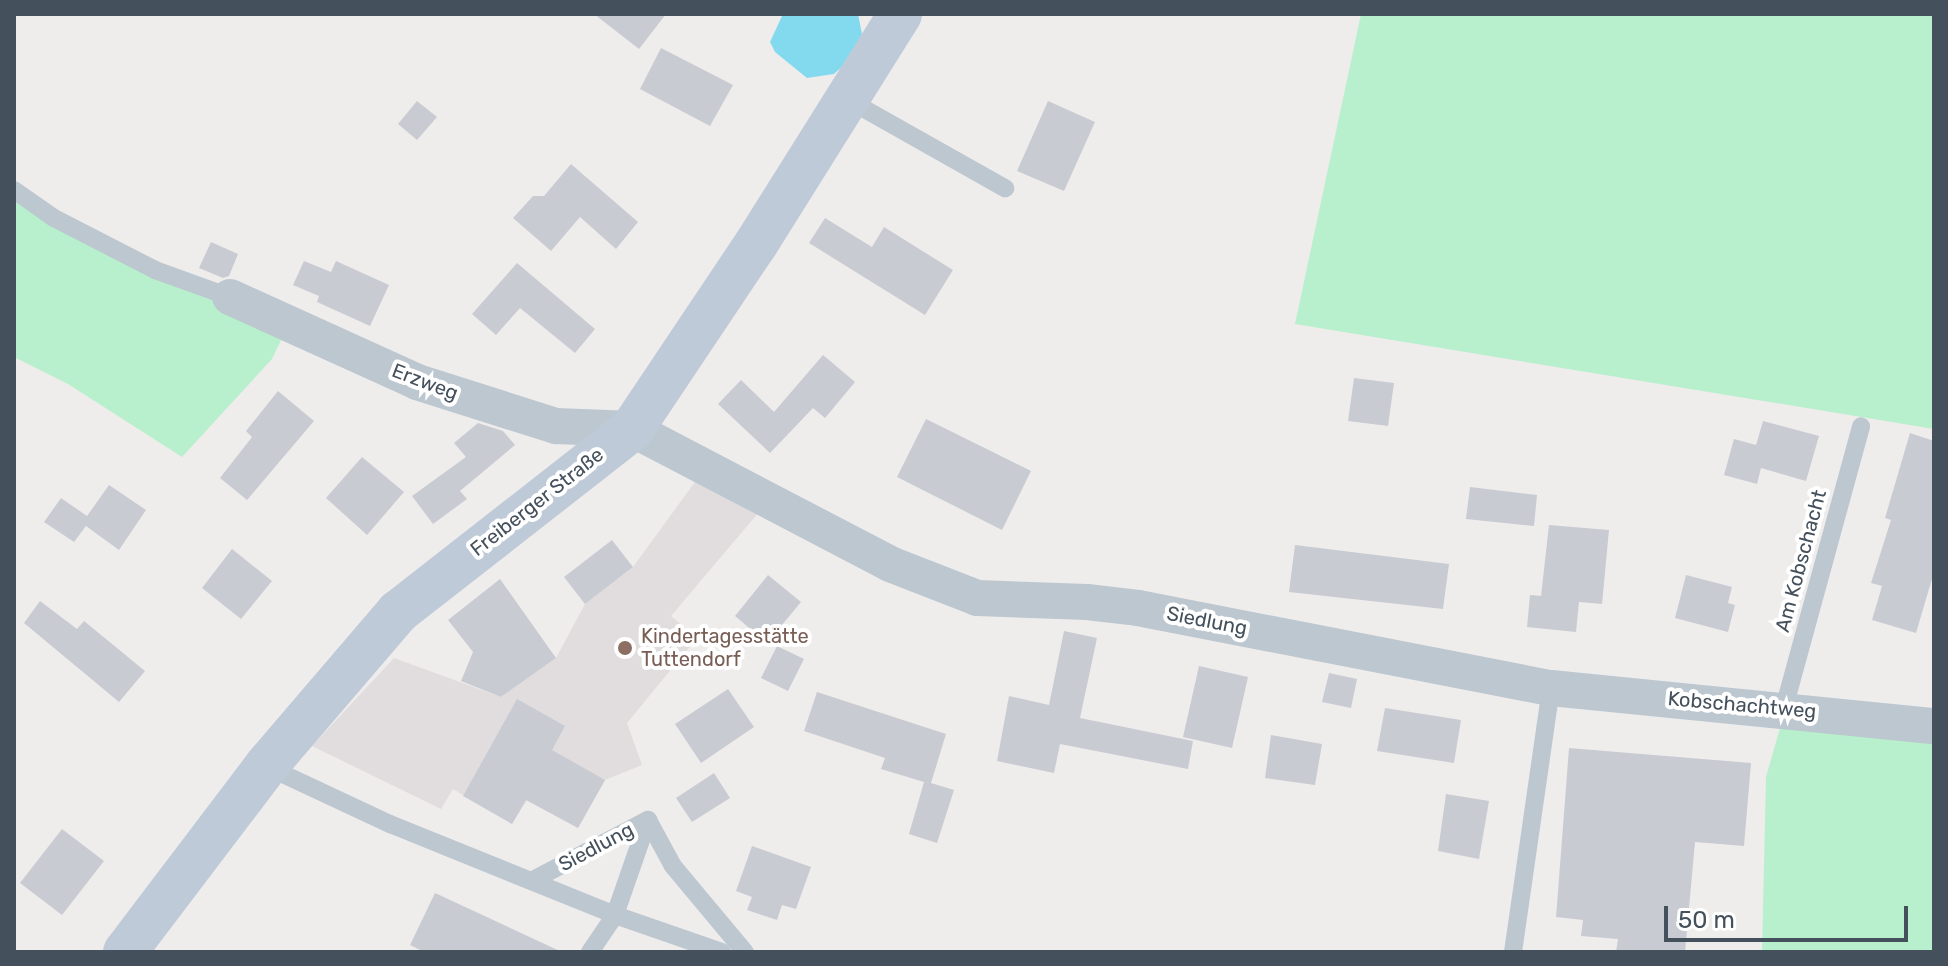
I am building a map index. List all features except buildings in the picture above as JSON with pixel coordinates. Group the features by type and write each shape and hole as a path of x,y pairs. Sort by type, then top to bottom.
{"street":[{"name":"Freiberger Straße","path":"125,952 266,766 398,612 632,429 756,244 900,14"},
{"name":"Erzweg","path":"230,297 417,382 556,426 632,429"},
{"name":"Siedlung","path":"632,429 890,564 977,598 1087,602 1138,608 1551,688"},
{"name":"Kobschachtweg","path":"1551,688 1784,708 1934,726"}],"lane":[{"path":"845,98 1005,188"},
{"path":"14,190 54,218 155,270 230,297"},
{"name":"Am Kobschacht","path":"1784,708 1861,426"},
{"path":"1513,952 1551,688"},
{"path":"266,766 390,824 533,880"},
{"path":"648,820 673,866 745,952"},
{"name":"Siedlung","path":"533,880 648,820"},
{"name":"Siedlung","path":"615,915 648,820"},
{"name":"Siedlung","path":"533,880 615,915 722,952"},
{"path":"590,952 615,915"}],"shaded area":[{"name":"Kindertagesstätte Tuttendorf","path":"700,475 759,512 671,616 697,638 627,723 642,765 605,780 578,828 527,800 512,824 453,789 441,809 312,746 394,658 501,697 556,658 585,604 633,567"}],"green space":[{"path":"1361,14 1934,14 1934,429 1295,324"},
{"path":"14,199 243,309 284,334 272,359 182,457 68,384 14,357"},
{"path":"1782,721 1934,737 1934,952 1762,952 1766,777"}],"water":[{"path":"783,14 858,14 862,34 847,62 834,74 807,78 775,52 770,42"}],"place":[{"name":"Kindertagesstätte Tuttendorf","path":"625,648"}]}
